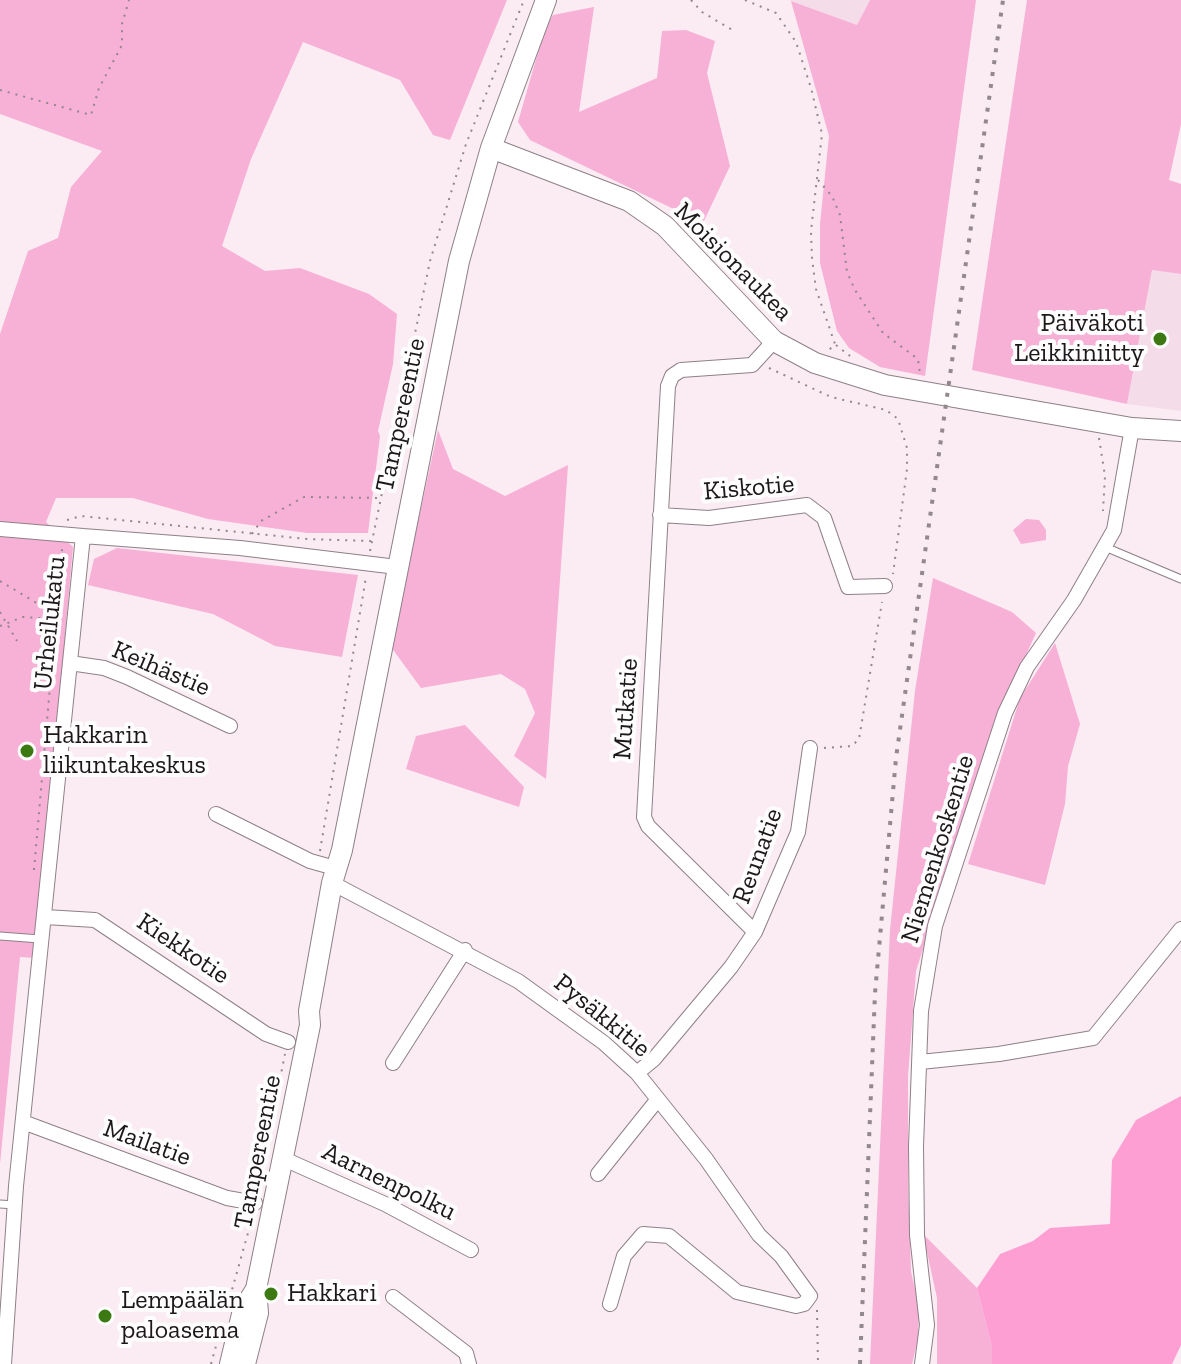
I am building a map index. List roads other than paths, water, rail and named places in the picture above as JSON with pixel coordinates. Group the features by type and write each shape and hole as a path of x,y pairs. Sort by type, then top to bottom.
{"main road":[{"name":"Tampereentie","path":"245,1364 258,1313 256,1289 310,1025 309,1011 334,870 459,261 491,148 546,0"},
{"name":"Moisionaukea","path":"491,148 629,201 665,226 774,341 815,363 860,379 1132,428 1181,431"},
{"name":"Tampereentie","path":"230,1364 243,1310 256,1289"}],"street":[{"name":"Mutkatie","path":"755,932 648,826 644,817 668,386 672,376 681,370 744,368 758,362 774,341"},
{"name":"Niemenkoskentie","path":"922,1364 927,1325 917,1235 921,1011 935,926 1005,713 1027,667 1105,547 1121,501 1132,428"},
{"name":"Kiskotie","path":"660,515 709,518 807,505 824,518 848,587 885,586"},
{"path":"0,529 83,536"},
{"name":"Urheilukatu","path":"4,1364 7,1204 23,1122 83,536 397,567"},
{"name":"Keihästie","path":"70,663 115,672 230,726"},
{"name":"Reunatie","path":"755,932 798,832 810,748"},
{"name":"Pysäkkitie","path":"216,814 334,870 518,981 604,1043 637,1073 759,1235 781,1256 810,1296 804,1304 796,1306 737,1292 669,1236 643,1234 624,1256 610,1304"},
{"name":"Kiekkotie","path":"45,917 95,920 266,1034 288,1042"},
{"path":"920,1062 999,1054 1093,1038 1181,929"},
{"path":"637,1073 654,1059 731,967 755,932"},
{"path":"393,1063 465,950"},
{"path":"598,1174 658,1099"},
{"name":"Mailatie","path":"23,1122 227,1198 255,1203"},
{"name":"Aarnenpolku","path":"284,1159 385,1204 471,1250"},
{"path":"393,1297 466,1353 469,1364"}],"lane":[{"path":"1105,547 1181,579"},
{"path":"0,936 42,939"}],"railway":[{"path":"860,1364 875,993 896,758 1003,0"}],"place":[{"name":"Päiväkoti Leikkiniitty","path":"1160,339"},
{"name":"Hakkarin liikuntakeskus","path":"27,751"},
{"name":"Hakkari","path":"271,1294"},
{"name":"Lempäälän paloasema","path":"105,1316"}]}
